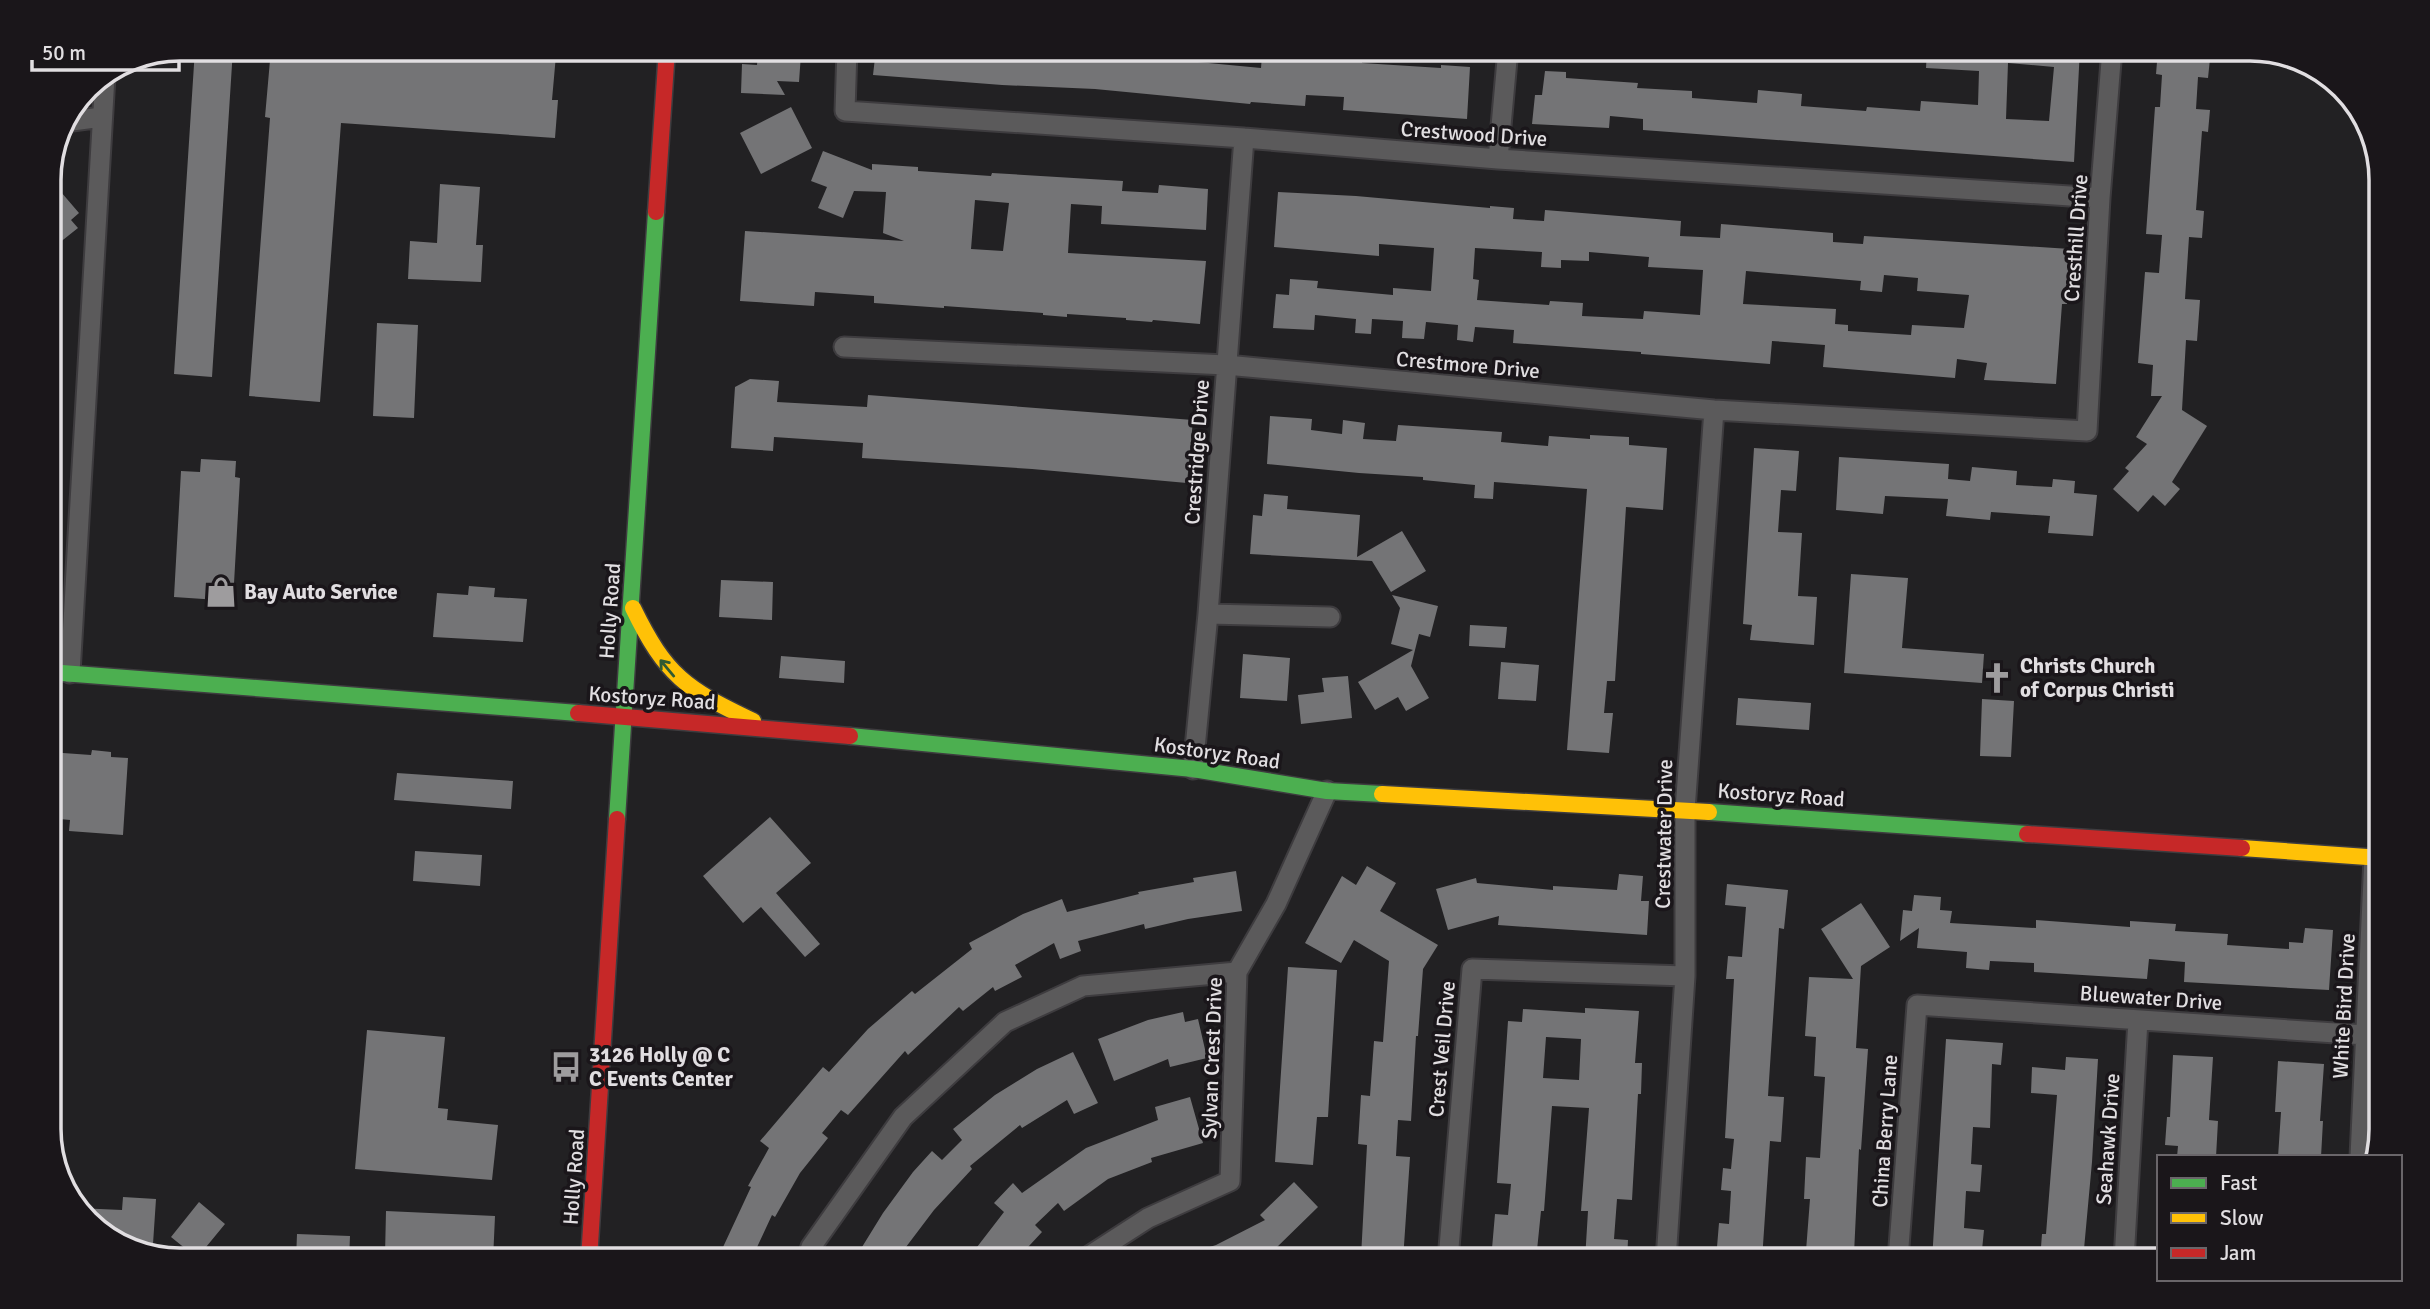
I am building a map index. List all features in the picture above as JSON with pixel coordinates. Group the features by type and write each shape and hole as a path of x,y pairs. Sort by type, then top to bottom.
{"main road":[{"name":"Holly Road","path":"590,1248 666,61"},
{"path":"631,605 658,657 680,681 706,699 767,728"},
{"name":"Kostoryz Road","path":"62,672 767,728 1193,769 1327,791 1685,810 2369,857"}],"street":[{"name":"Crestwood Drive","path":"847,61 845,111 1244,138 1498,159 2100,198"},
{"path":"1498,159 1507,61"},
{"name":"Cresthill Drive","path":"2087,431 2100,198 2111,61"},
{"path":"70,673 103,90"},
{"path":"78,120 102,117"},
{"name":"Crestridge Drive","path":"1193,769 1208,614 1244,138"},
{"name":"Crestmore Drive","path":"844,347 1226,365 1714,410 2087,431"},
{"name":"Crestwater Drive","path":"1667,1248 1685,976 1685,810 1714,410"},
{"path":"1208,614 1330,617"},
{"name":"Sylvan Crest Drive","path":"1102,1248 1148,1218 1230,1181 1237,972 1276,904 1327,791"},
{"name":"Crest Veil Drive","path":"1449,1248 1472,970 1685,976"},
{"path":"811,1248 902,1117 1005,1022 1083,986 1237,972"},
{"name":"Bluewater Drive","path":"1917,1005 2369,1036"},
{"name":"China Berry Lane","path":"1899,1248 1917,1005"},
{"name":"Seahawk Drive","path":"2125,1248 2138,1020"},
{"name":"White Bird Drive","path":"2360,1155 2369,1080"}],"building":[{"path":"194,61 232,61 212,377 174,374"},
{"path":"270,61 555,61 552,100 558,100 555,138 341,123 320,402 249,396 270,118 265,117"},
{"path":"757,61 800,61 799,82 777,81 785,95 741,93 742,64 757,65"},
{"path":"875,61 1198,61 1261,68 1262,61 1362,61 1441,68 1441,65 1470,67 1467,119 1343,110 1344,97 1306,95 1305,106 1250,104 1095,89 873,75"},
{"path":"1926,61 2079,61 2074,162 1643,130 1643,119 1610,116 1609,128 1532,124 1535,95 1542,95 1545,71 1566,72 1566,78 1638,83 1637,88 1692,91 1692,98 1757,103 1758,90 1802,94 1801,106 1866,111 1867,107 1920,111 1921,101 1978,105 1979,71 1926,68","holes":["2008,63 2054,67 2049,121 2006,119"]},
{"path":"2157,61 2210,61 2208,78 2198,77 2196,109 2210,110 2208,132 2202,131 2196,210 2204,211 2202,238 2189,237 2185,299 2200,300 2197,341 2186,340 2182,410 2207,426 2172,482 2180,489 2165,506 2153,495 2138,512 2113,489 2129,471 2125,468 2147,444 2136,437 2162,396 2151,396 2153,365 2138,363 2145,272 2159,273 2162,235 2146,234 2155,107 2160,107 2162,75 2156,74"},
{"path":"791,107 812,148 761,174 740,133"},
{"path":"823,151 872,170 872,164 918,167 918,171 991,176 992,173 1123,181 1122,191 1158,193 1159,185 1208,189 1206,230 1101,224 1102,206 1071,204 1068,253 1206,261 1200,324 874,303 874,296 815,292 814,306 740,301 745,231 904,241 883,233 886,192 854,191 843,218 818,208 827,187 811,181","holes":["975,200 1009,203 1003,251 971,249"]},
{"path":"440,184 480,187 476,245 483,245 481,282 408,279 410,241 437,243"},
{"path":"1278,192 1514,208 1513,219 1544,221 1545,210 1681,221 1680,236 1720,238 1721,224 1833,233 1833,242 1863,244 1864,236 2070,249 2067,304 2062,304 2056,384 1984,380 1987,363 1957,359 1955,378 1823,367 1825,345 1772,341 1770,364 1513,343 1514,330 1475,327 1473,342 1457,340 1458,325 1426,322 1424,339 1402,338 1403,321 1372,319 1371,334 1355,333 1356,319 1315,315 1314,330 1273,328 1276,294 1289,295 1290,279 1318,281 1317,288 1393,295 1393,288 1431,291 1434,248 1379,244 1379,256 1274,247","holes":["1475,248 1542,252 1541,267 1561,268 1561,260 1589,261 1589,252 1649,257 1648,267 1703,270 1700,315 1644,311 1643,319 1582,316 1583,303 1550,301 1549,305 1477,300 1479,280 1473,279","1746,271 1861,281 1860,290 1882,292 1884,275 1918,278 1917,291 1969,295 1964,328 1912,325 1911,335 1848,331 1848,325 1835,324 1836,309 1743,304"]},
{"path":"62,193 79,213 71,220 78,228 62,241"},
{"path":"377,323 418,325 414,418 373,416"},
{"path":"750,379 779,381 777,402 867,407 868,395 1193,420 1187,483 862,458 863,443 774,437 773,451 731,448 735,387"},
{"path":"1270,416 1312,419 1311,430 1342,434 1343,420 1365,423 1363,439 1396,441 1398,425 1502,432 1501,442 1548,446 1549,436 1590,439 1590,435 1629,437 1629,445 1667,448 1663,510 1626,507 1615,681 1607,681 1604,713 1613,713 1609,753 1567,750 1587,489 1494,482 1493,499 1474,498 1475,485 1423,480 1423,477 1267,464"},
{"path":"1754,448 1799,451 1796,491 1781,490 1778,532 1802,533 1798,596 1817,597 1814,645 1750,640 1752,625 1743,624"},
{"path":"1839,457 1949,464 1948,479 1970,481 1972,467 2017,471 2016,485 2052,487 2053,479 2075,481 2074,493 2097,495 2093,536 2048,533 2050,516 1991,512 1990,520 1946,516 1948,499 1885,496 1883,514 1836,510"},
{"path":"201,459 236,461 235,477 240,478 233,601 174,597 181,471 200,472"},
{"path":"1264,494 1288,496 1287,509 1360,515 1357,557 1402,531 1426,571 1391,592 1372,561 1250,554 1253,515 1262,516"},
{"path":"1851,574 1908,578 1902,648 1984,654 1982,683 1844,673"},
{"path":"721,580 773,582 772,620 719,617"},
{"path":"469,586 495,588 494,597 527,599 523,642 433,637 437,593 468,595"},
{"path":"1392,595 1438,606 1430,637 1419,634 1411,666 1429,698 1406,711 1398,697 1375,710 1358,682 1413,650 1391,644 1400,608"},
{"path":"1470,625 1507,627 1505,648 1469,646"},
{"path":"1243,654 1290,658 1287,701 1240,698"},
{"path":"781,656 845,661 844,683 779,678"},
{"path":"1501,662 1539,665 1536,701 1498,699"},
{"path":"1348,676 1352,718 1301,724 1298,695 1324,692 1322,678"},
{"path":"1738,698 1811,703 1809,730 1736,725"},
{"path":"1982,699 2014,701 2011,757 1980,756"},
{"path":"92,750 111,752 111,757 128,758 123,835 69,831 70,820 62,819 62,753 91,755"},
{"path":"397,773 513,781 511,809 394,800"},
{"path":"770,817 811,863 776,893 820,944 805,957 761,907 743,923 703,876"},
{"path":"415,851 482,855 480,886 413,881"},
{"path":"1367,866 1396,883 1380,911 1438,945 1423,969 1411,1121 1398,1120 1396,1156 1410,1157 1404,1248 1361,1248 1367,1145 1358,1144 1361,1095 1370,1096 1374,1041 1383,1042 1389,961 1354,940 1341,963 1305,943 1342,876 1356,885"},
{"path":"1236,871 1242,911 1145,929 1144,924 1078,941 1081,951 1060,959 1054,943 1015,965 1022,977 995,991 993,987 963,1011 959,1007 908,1055 905,1051 848,1115 841,1110 822,1133 828,1138 800,1173 775,1217 772,1215 757,1248 723,1248 751,1187 748,1186 769,1148 760,1141 823,1067 829,1072 868,1029 912,991 915,994 972,949 969,943 1023,914 1062,899 1067,912 1139,894 1138,892 1194,882 1193,878"},
{"path":"1619,874 1643,876 1641,901 1649,901 1647,935 1498,925 1499,916 1448,930 1436,889 1476,878 1477,883 1553,890 1553,886 1617,890"},
{"path":"1727,884 1788,890 1784,929 1779,928 1768,1096 1784,1097 1781,1142 1770,1141 1763,1248 1717,1247 1719,1223 1729,1224 1731,1191 1721,1190 1723,1168 1731,1169 1734,1139 1725,1138 1734,979 1726,979 1728,956 1742,957 1746,907 1725,905"},
{"path":"1914,895 1941,897 1940,910 1952,911 1950,923 2036,928 2036,920 2130,927 2130,921 2176,924 2175,931 2228,934 2227,945 2289,949 2289,942 2303,943 2305,928 2333,930 2329,990 2184,982 2185,962 2149,959 2147,979 2034,972 2034,963 1990,961 1989,970 1966,968 1967,952 1917,948 1919,928 1900,941 1903,910 1912,911"},
{"path":"1861,903 1890,947 1861,966 1856,1048 1868,1049 1861,1150 1859,1149 1854,1248 1806,1248 1810,1199 1804,1199 1806,1157 1820,1158 1825,1077 1814,1076 1816,1037 1805,1036 1809,977 1853,979 1821,929"},
{"path":"1288,967 1337,970 1328,1117 1317,1117 1313,1165 1275,1162"},
{"path":"1585,1008 1639,1011 1635,1063 1642,1063 1641,1094 1638,1094 1632,1200 1617,1199 1614,1239 1628,1240 1628,1248 1586,1248 1588,1211 1581,1211 1589,1108 1552,1106 1544,1211 1541,1211 1537,1248 1492,1248 1495,1214 1508,1215 1511,1184 1497,1183 1508,1021 1522,1022 1523,1009 1585,1013","holes":["1546,1037 1581,1039 1579,1080 1543,1078"]},
{"path":"1183,1012 1185,1022 1198,1019 1207,1058 1170,1067 1168,1059 1114,1081 1098,1039 1148,1020"},
{"path":"367,1030 445,1037 438,1108 448,1109 447,1120 498,1125 492,1180 355,1169"},
{"path":"1946,1039 2003,1043 2001,1065 1992,1064 1990,1128 1973,1127 1971,1164 1982,1165 1980,1192 1966,1191 1964,1228 1984,1230 1982,1248 1933,1248"},
{"path":"1073,1052 1098,1103 1074,1114 1067,1100 1022,1128 1020,1125 970,1166 972,1169 934,1210 908,1248 861,1248 883,1213 932,1151 942,1160 962,1140 953,1129 995,1095 1037,1069"},
{"path":"2173,1055 2213,1057 2209,1120 2218,1121 2216,1155 2177,1155 2178,1146 2165,1145 2167,1117 2170,1117"},
{"path":"2066,1057 2098,1059 2084,1248 2041,1248 2042,1234 2046,1234 2057,1095 2031,1093 2032,1067 2065,1070"},
{"path":"2278,1061 2324,1064 2320,1121 2323,1121 2321,1155 2278,1155 2281,1112 2275,1112"},
{"path":"1190,1097 1203,1143 1151,1158 1152,1162 1108,1179 1064,1211 1058,1203 1035,1225 1042,1232 1027,1248 976,1248 1004,1212 994,1203 1013,1183 1022,1193 1086,1148 1158,1120 1155,1107"},
{"path":"1294,1182 1318,1207 1276,1248 1206,1248 1265,1220 1260,1215"},
{"path":"123,1197 156,1199 153,1244 127,1236 93,1209 122,1210"},
{"path":"199,1202 225,1224 205,1248 185,1248 171,1237"},
{"path":"386,1211 495,1216 494,1248 385,1248"},
{"path":"297,1234 350,1236 350,1248 296,1248"}],"traffic: fast":[{"path":"617,819 656,212"},
{"path":"62,673 578,713"},
{"path":"850,736 1193,769 1327,791 1382,794"},
{"path":"1709,812 2027,834"}],"traffic: slow":[{"path":"633,608 656,650 680,678 694,689 753,721"},
{"path":"1382,794 1709,812"},
{"path":"2242,848 2369,857"}],"traffic: jam":[{"path":"656,212 666,61"},
{"path":"578,713 850,736"},
{"path":"590,1248 617,819"},
{"path":"2027,834 2242,848"}],"place":[{"name":"Bay Auto Service","path":"221,592"},
{"name":"Christs Church of Corpus Christi","path":"1997,678"},
{"name":"3126 Holly @ C C Events Center","path":"566,1067"}]}
